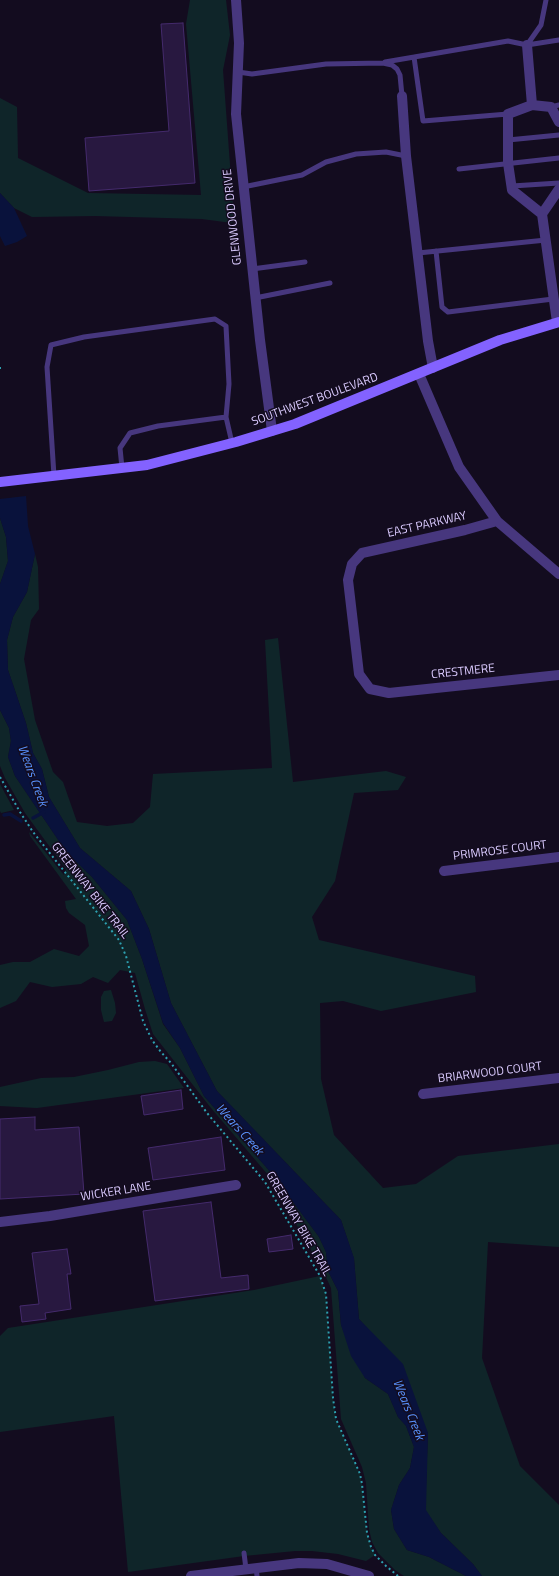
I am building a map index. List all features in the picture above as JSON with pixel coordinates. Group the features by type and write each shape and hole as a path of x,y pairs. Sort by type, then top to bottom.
{"main road":[{"name":"SOUTHWEST BOULEVARD","path":"0,482 147,464 232,443 295,424 500,340 558,322"}],"street":[{"name":"GLENWOOD DRIVE","path":"236,0 239,43 236,114 255,298 272,431"},
{"path":"527,45 532,105"},
{"path":"402,96 406,156 428,341 433,368"},
{"path":"542,214 512,190 508,163 508,114 532,105 555,106 559,122"},
{"path":"558,322 553,299 542,214 559,188"},
{"path":"419,374 459,467 497,520 559,574"},
{"name":"EAST PARKWAY","path":"370,689 359,674 348,580 352,564 362,553 465,530 497,520"},
{"name":"CRESTMERE","path":"370,689 389,693 559,675"},
{"name":"PRIMROSE COURT","path":"444,871 559,857"},
{"name":"BRIARWOOD COURT","path":"423,1094 559,1078"},
{"name":"WICKER LANE","path":"0,1222 50,1216 236,1185"},
{"path":"191,1576 253,1571 299,1563 327,1564 363,1575"}],"lane":[{"path":"527,45 541,25 546,0"},
{"path":"238,72 252,74 326,64 383,63 508,41 527,45 559,40"},
{"path":"414,58 423,121 508,114"},
{"path":"383,63 392,65 400,75 402,96"},
{"path":"508,140 559,135"},
{"path":"243,187 302,175 326,162 356,154 386,152 406,156"},
{"path":"459,169 559,158"},
{"path":"512,186 559,183"},
{"path":"418,254 546,240"},
{"path":"436,251 442,307 448,312 553,299"},
{"path":"252,269 306,262"},
{"path":"255,298 330,283"},
{"path":"54,476 47,367 51,345 84,337 214,319 226,326 230,384 226,416 232,443"},
{"path":"122,468 120,448 130,433 158,426 226,416"},
{"path":"244,1553 253,1571"}],"path":[{"name":"GREENWAY BIKE TRAIL","path":"0,776 33,832 119,940 126,956 144,1021 152,1040 171,1063 207,1113 265,1182 320,1276 326,1294 331,1347 333,1398 336,1419 360,1474 367,1533 371,1547 375,1555 398,1576"}],"green space":[{"path":"190,0 226,0 230,35 223,70 234,219 232,223 202,219 95,216 32,217 14,208 0,193 0,98 17,107 18,158 88,193 201,195 186,24"},
{"path":"0,518 6,537 8,561 0,584"},
{"path":"35,554 38,567 39,609 31,620 24,659 35,720 53,772 63,782 77,822 107,826 133,823 150,807 153,774 272,768 265,640 278,638 293,782 386,771 406,777 398,790 354,793 335,881 312,917 319,940 475,976 476,992 381,1011 343,1001 320,1003 321,1079 334,1135 383,1188 416,1184 458,1156 559,1144 559,1247 488,1242 482,1358 520,1466 559,1505 559,1576 482,1576 473,1564 441,1533 425,1510 428,1433 369,1330 359,1319 354,1259 341,1220 217,1091 171,1003 149,929 131,891 80,848 49,797 42,769 33,753 26,723 8,670 7,640 13,617 27,592"},
{"path":"0,710 9,728 11,741 8,757 15,776 67,853 92,877 127,920 142,959 163,1024 180,1048 204,1096 273,1175 319,1237 326,1252 328,1271 338,1291 341,1325 365,1378 388,1394 398,1417 406,1426 414,1447 410,1468 399,1485 391,1510 394,1529 407,1550 429,1557 466,1576 404,1576 395,1570 378,1553 372,1542 369,1529 366,1483 362,1467 341,1419 331,1288 269,1176 211,1108 153,1034 135,973 120,970 108,983 93,977 81,984 52,987 30,982 16,1001 0,1008 0,965 13,962 30,962 54,949 79,956 89,946 85,925 69,913 66,908 65,901 76,899 30,836 29,832 64,875 66,869 25,813 5,778 0,766"},
{"path":"0,784 14,810 1,813"},
{"path":"111,990 116,1013 112,1021 104,1022 101,1010 101,997 104,991"},
{"path":"155,1061 167,1064 184,1088 37,1108 0,1106 0,1087 41,1078 74,1077 139,1062"},
{"path":"320,1276 326,1294 333,1398 336,1419 360,1474 367,1533 375,1555 366,1561 338,1554 295,1551 244,1556 128,1572 114,1416 0,1432 0,1336 8,1328 254,1290"}],"water":[{"path":"0,193 14,208 27,236 17,242 5,246 0,236"},
{"name":"Wears Creek","path":"26,496 28,526 35,554 27,592 13,617 7,640 8,670 26,723 33,753 42,769 49,797 80,848 131,891 149,929 171,1003 217,1091 341,1220 354,1258 359,1319 403,1364 428,1433 426,1510 441,1533 473,1564 482,1576 466,1576 429,1557 407,1550 394,1529 391,1510 399,1485 410,1468 414,1447 406,1426 398,1417 388,1394 365,1378 351,1356 341,1325 338,1291 328,1271 326,1252 319,1237 273,1175 204,1096 180,1048 163,1023 142,959 127,920 92,877 67,853 15,776 8,757 11,741 9,728 0,710 0,584 8,561 6,537 0,518 0,499"}],"building":[{"path":"183,23 195,183 89,191 85,138 169,131 161,24"},
{"path":"181,1090 183,1109 144,1115 141,1096"},
{"path":"35,1117 35,1130 79,1127 84,1194 0,1199 0,1119"},
{"path":"221,1137 225,1170 153,1180 148,1148"},
{"path":"211,1202 221,1278 248,1275 249,1289 155,1301 143,1211"},
{"path":"291,1235 293,1249 269,1252 267,1239"},
{"path":"67,1249 71,1274 67,1274 71,1309 45,1313 46,1319 22,1322 20,1306 39,1304 32,1253"}],"waterway":[{"name":"Wears Creek","path":"33,818 44,812"},
{"path":"4,815 10,814 21,821"}]}
